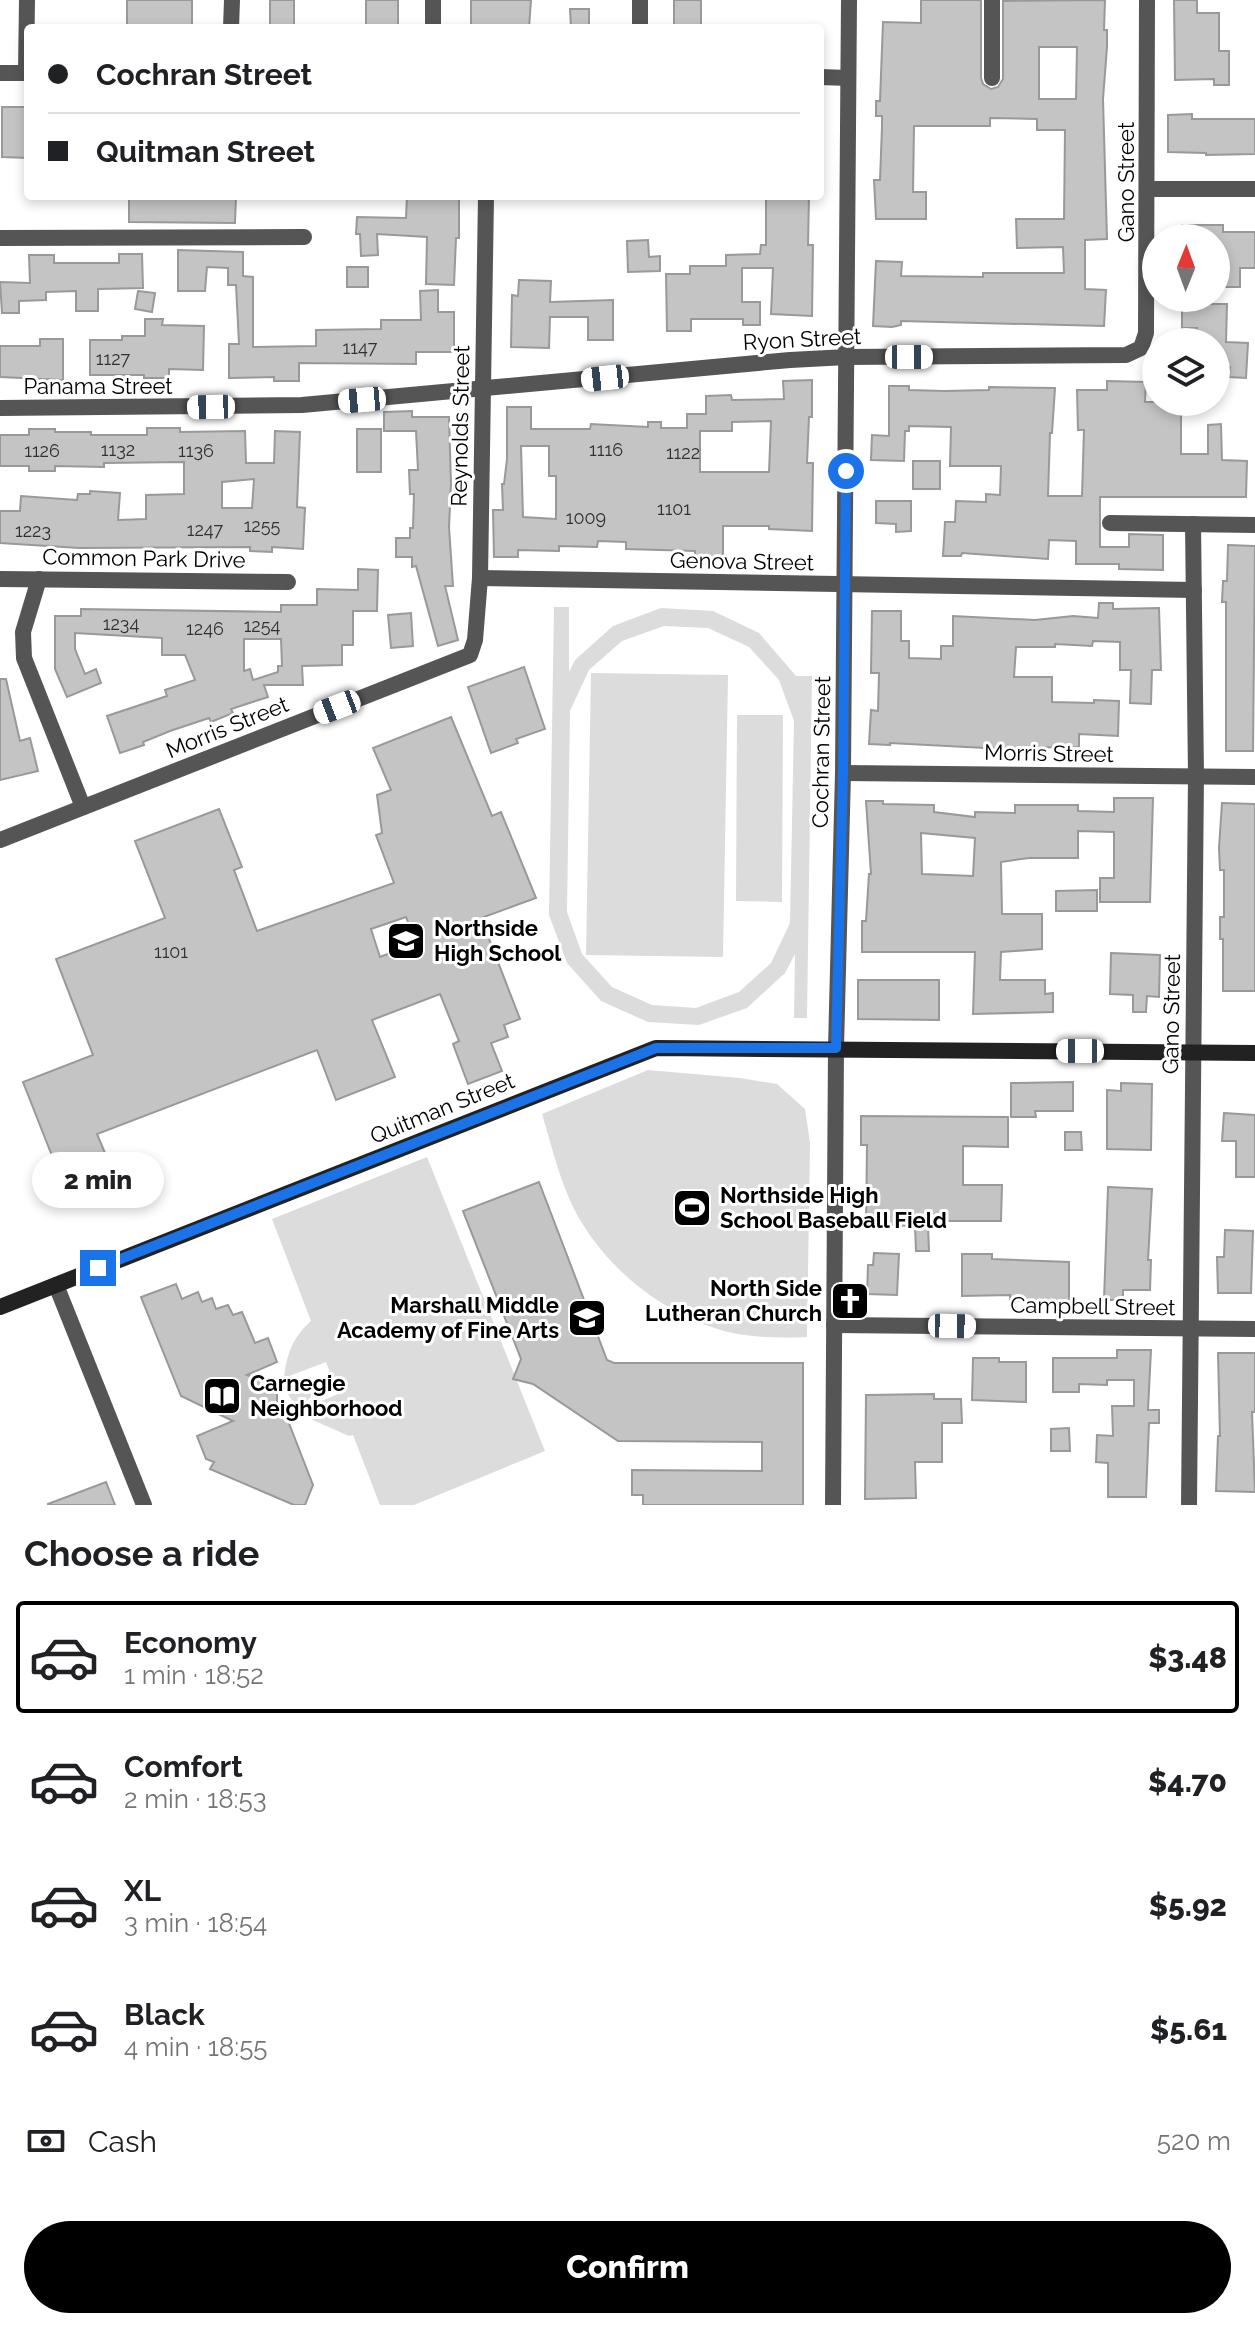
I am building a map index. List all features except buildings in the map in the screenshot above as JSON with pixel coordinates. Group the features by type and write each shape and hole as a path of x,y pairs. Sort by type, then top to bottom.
{"main road":[{"name":"Quitman Street","path":"0,1307 656,1048 1255,1053"}],"street":[{"path":"27,0 27,24"},
{"path":"231,24 232,0"},
{"path":"433,0 433,24"},
{"path":"640,0 640,24"},
{"name":"Cochran Street","path":"833,1505 849,0"},
{"path":"992,0 992,78"},
{"name":"Gano Street","path":"1126,355 1141,348 1146,333 1147,0"},
{"path":"0,73 24,73"},
{"path":"824,77 848,78"},
{"path":"1148,189 1255,189"},
{"name":"Reynolds Street","path":"470,655 475,640 480,578 486,200"},
{"path":"0,238 304,237"},
{"name":"Ryon Street","path":"483,389 790,360 1126,355"},
{"name":"Panama Street","path":"0,408 302,405 483,389"},
{"path":"1110,523 1255,525"},
{"name":"Gano Street","path":"1189,1505 1196,776 1193,524"},
{"name":"Genova Street","path":"480,578 1194,590"},
{"name":"Common Park Drive","path":"0,579 288,582"},
{"path":"39,579 23,632 24,658 83,807"},
{"name":"Morris Street","path":"0,840 470,655"},
{"name":"Morris Street","path":"843,773 1255,777"},
{"path":"56,1285 144,1505"},
{"name":"Campbell Street","path":"834,1325 1255,1329"}],"shaded area":[{"path":"554,607 569,607 569,672 575,660 613,626 661,608 713,611 759,633 796,676 812,676 807,1018 794,1018 795,954 785,973 747,1008 699,1025 648,1022 601,1001 567,963 549,915","holes":["664,626 708,628 749,647 779,680 794,721 790,923 771,963 739,992 696,1008 652,1005 612,987 582,954 567,912 570,711 589,670 622,641"]},
{"path":"591,673 728,675 723,957 586,955"},
{"path":"737,715 783,715 782,902 736,901"},
{"name":"Northside High School Baseball Field","path":"648,1070 777,1084 805,1109 810,1143 807,1337 742,1335 689,1318 628,1278 582,1223 563,1184 542,1114"},
{"path":"427,1157 545,1451 414,1505 380,1505 353,1435 349,1436 295,1412 338,1394 326,1362 284,1378 292,1347 311,1321 272,1219"},
{"path":"300,1379 311,1386 312,1391 305,1402 300,1403 289,1396 288,1391 295,1380"}],"place":[{"name":"Northside High School","path":"406,941"},
{"name":"Northside High School Baseball Field","path":"692,1208"},
{"name":"North Side Lutheran Church","path":"850,1301"},
{"name":"Marshall Middle Academy of Fine Arts","path":"587,1318"},
{"name":"Carnegie Neighborhood","path":"222,1396"}],"route":[{"path":"98,1268 656,1048 836,1048 846,471"}]}
